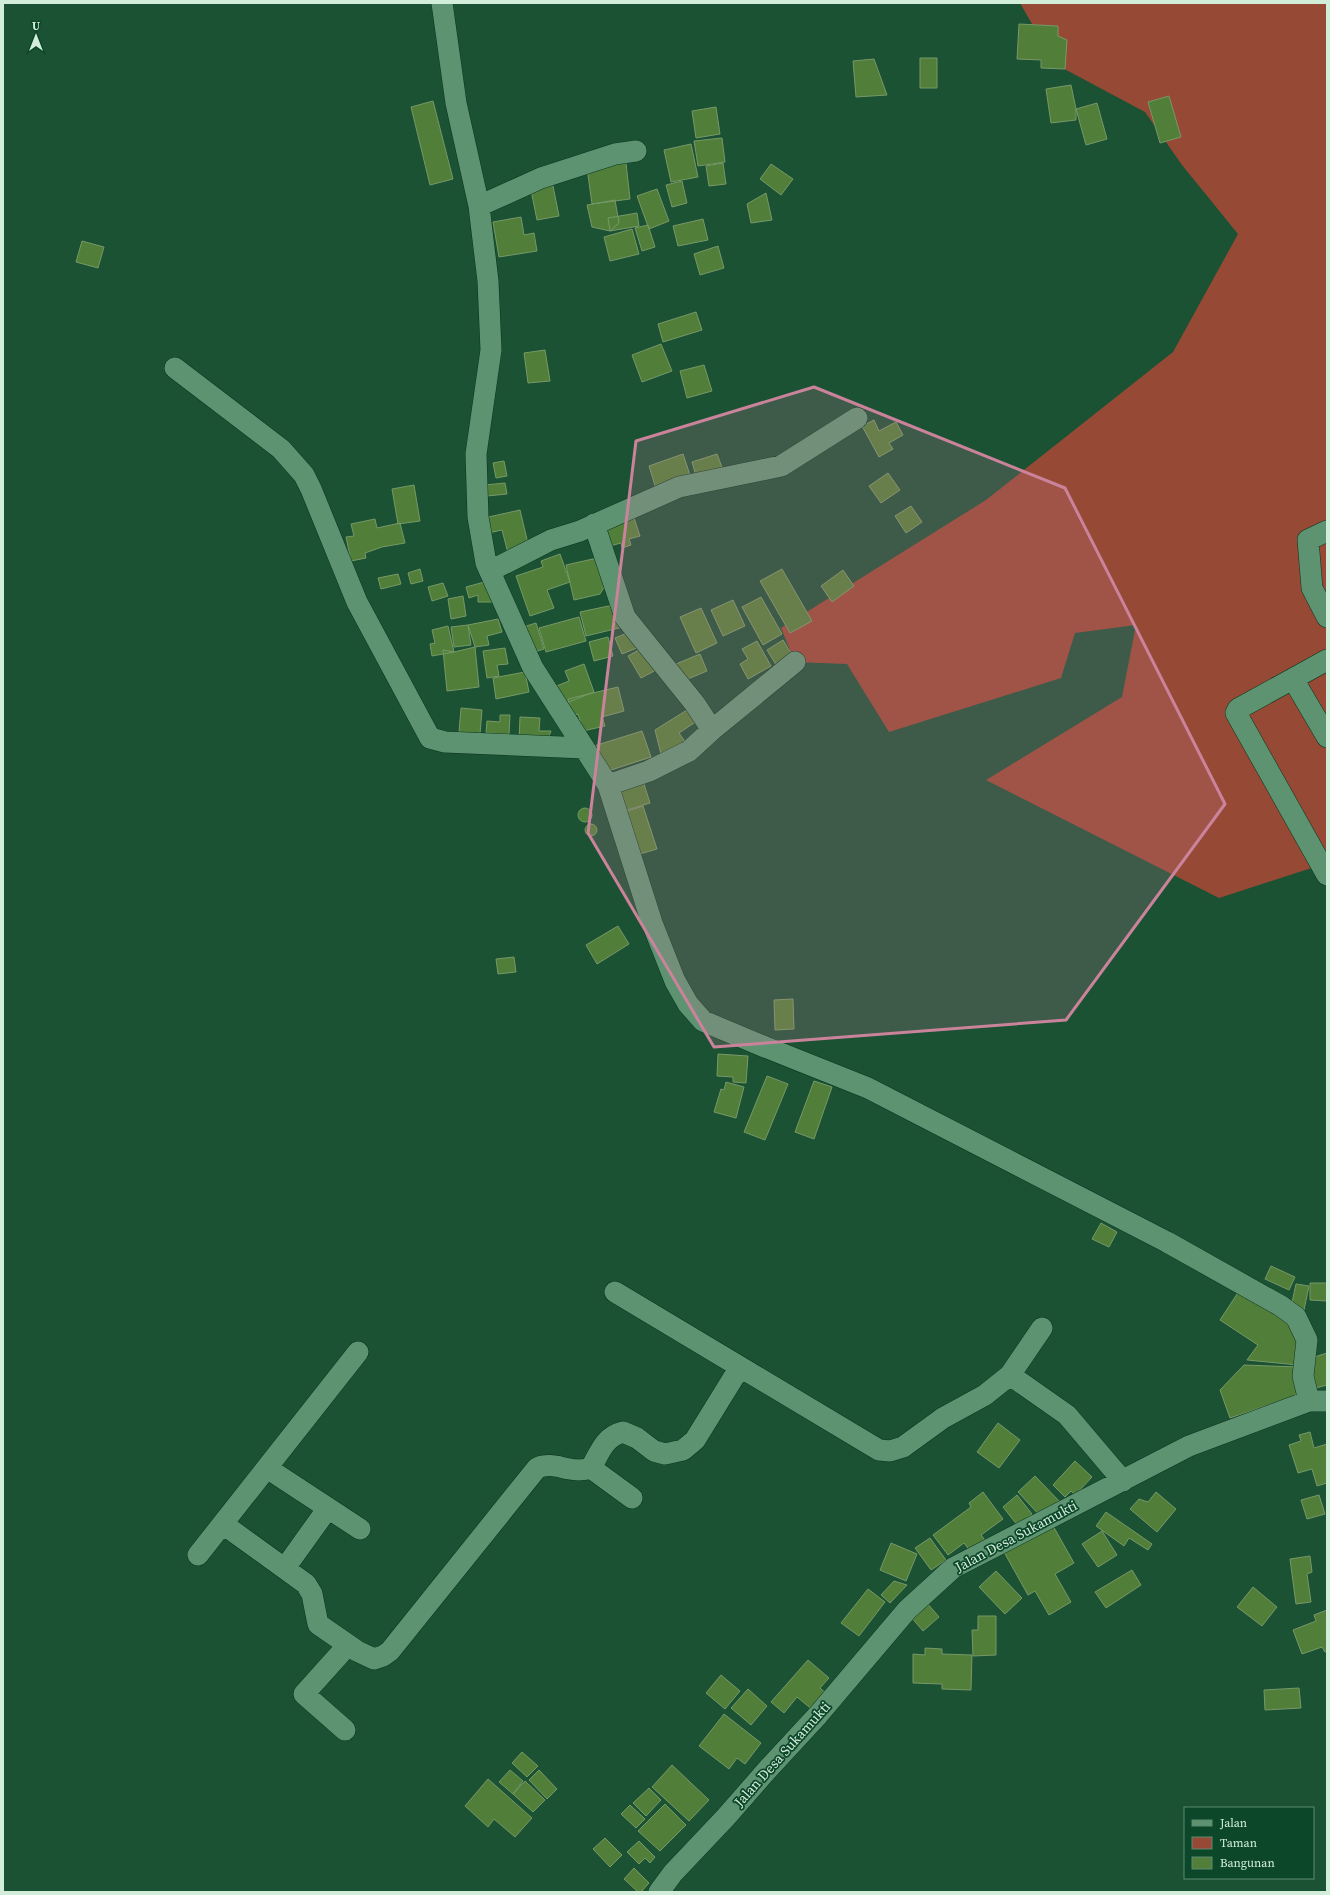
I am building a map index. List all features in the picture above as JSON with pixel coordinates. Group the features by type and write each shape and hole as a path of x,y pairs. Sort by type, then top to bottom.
{"street":[{"path":"442,3 456,103 479,206 488,281 491,350 476,454 478,517 486,563 533,668 608,785 652,923 675,981 688,1004 703,1021 868,1088 1167,1242 1281,1306 1296,1317 1307,1340 1303,1376 1318,1401"},
{"path":"479,206 541,178 615,154 636,151"},
{"path":"175,368 281,449 304,475 312,489 357,602 430,738 445,742 584,748"},
{"path":"490,571 551,540 594,524 685,485 781,466 857,418"},
{"path":"594,524 625,617 695,704 712,730"},
{"path":"1327,531 1308,540 1327,617"},
{"path":"1327,660 1238,709 1237,717 1327,875"},
{"path":"608,785 649,771 689,752 712,730 795,662"},
{"path":"1293,679 1327,737"},
{"path":"615,1292 880,1450 890,1451 903,1447 943,1418 985,1395 1010,1375 1042,1328"},
{"path":"198,1555 358,1352"},
{"path":"223,1524 306,1584 312,1594 318,1624 348,1645 374,1659 383,1656 390,1651 537,1468 545,1464 580,1472 591,1468 606,1441 612,1435 623,1432 637,1438 654,1451 665,1454 683,1450 695,1440 740,1367"},
{"path":"1010,1375 1067,1414 1123,1481"},
{"name":"Jalan Desa Sukamukti","path":"659,1892 673,1873 818,1715 907,1610 953,1568 1189,1446 1318,1401"},
{"path":"267,1468 360,1529"},
{"path":"591,1468 632,1498"},
{"path":"285,1568 328,1508"},
{"path":"345,1730 304,1694 348,1645"}],"highlighted area":[{"path":"814,387 1065,488 1225,804 1066,1020 714,1047 588,833 636,441"}],"green space":[{"path":"1020,3 1327,3 1327,863 1219,898 986,780 1122,697 1136,625 1075,633 1061,678 889,732 847,664 795,662 781,628 986,500 1173,352 1238,234 1182,165 1145,112 1055,64"}],"building":[{"path":"1019,24 1058,26 1058,36 1067,40 1065,69 1041,68 1041,60 1017,59"},
{"path":"920,58 937,58 937,88 920,88"},
{"path":"874,59 887,95 856,97 853,61"},
{"path":"1071,85 1076,109 1076,120 1051,123 1046,89"},
{"path":"1169,96 1181,137 1160,143 1148,102"},
{"path":"433,101 453,179 430,185 411,107"},
{"path":"1097,103 1107,139 1086,145 1076,109"},
{"path":"716,107 720,134 696,138 692,111"},
{"path":"722,138 725,162 698,166 694,141"},
{"path":"691,144 698,177 671,182 664,150"},
{"path":"626,163 630,199 592,204 587,168"},
{"path":"723,163 726,184 709,186 706,166"},
{"path":"771,164 793,179 781,195 760,179"},
{"path":"552,181 559,216 537,220 530,185"},
{"path":"682,181 687,203 672,207 666,185"},
{"path":"657,189 669,221 649,229 637,196"},
{"path":"766,193 772,220 751,223 747,204"},
{"path":"615,200 619,223 610,231 592,227 587,205"},
{"path":"637,213 639,226 610,231 608,218"},
{"path":"521,217 524,235 534,233 537,251 499,257 493,222"},
{"path":"703,219 708,240 678,246 673,226"},
{"path":"648,225 655,247 642,251 635,228"},
{"path":"632,229 639,254 610,261 604,237"},
{"path":"82,241 104,247 98,268 76,262"},
{"path":"718,246 724,268 700,275 694,254"},
{"path":"696,312 702,330 663,342 658,324"},
{"path":"661,344 672,371 642,382 632,355"},
{"path":"545,350 550,381 528,383 524,353"},
{"path":"704,365 712,391 687,398 680,371"},
{"path":"874,420 879,431 896,422 903,435 889,443 893,449 879,457 862,426"},
{"path":"683,454 692,481 657,492 649,466"},
{"path":"717,454 723,470 697,479 692,462"},
{"path":"504,461 507,476 496,478 493,463"},
{"path":"888,473 900,490 881,503 869,486"},
{"path":"505,483 507,494 487,496 485,485"},
{"path":"414,485 420,521 398,524 392,489"},
{"path":"911,506 922,522 906,533 895,516"},
{"path":"520,510 529,548 508,553 502,530 488,533 484,518"},
{"path":"634,518 640,536 629,539 631,545 622,548 621,543 610,546 604,528"},
{"path":"375,519 377,528 400,523 405,543 382,547 365,553 366,558 351,561 346,537 354,536 351,524"},
{"path":"560,554 570,582 547,590 554,608 530,616 516,576 543,567 541,561"},
{"path":"606,556 611,576 600,594 574,600 566,565"},
{"path":"420,569 423,581 411,584 408,573"},
{"path":"782,569 812,621 790,633 760,581"},
{"path":"843,570 854,586 832,602 821,586"},
{"path":"398,574 401,584 381,589 378,578"},
{"path":"488,581 494,602 478,602 478,595 469,598 466,587"},
{"path":"443,583 448,596 432,601 428,587"},
{"path":"463,596 466,616 451,619 448,599"},
{"path":"761,597 782,634 763,645 742,607"},
{"path":"733,600 745,626 723,636 711,610"},
{"path":"618,604 623,627 586,636 580,612"},
{"path":"701,608 717,643 696,653 680,617"},
{"path":"579,617 586,641 546,652 539,628"},
{"path":"498,619 502,632 487,636 489,645 475,647 468,625"},
{"path":"536,623 544,649 528,654 520,628"},
{"path":"468,625 471,645 454,647 451,627"},
{"path":"448,626 454,652 432,656 430,644 435,643 432,630"},
{"path":"632,631 639,647 622,654 615,638"},
{"path":"608,637 613,656 594,661 589,642"},
{"path":"783,640 794,658 778,668 767,650"},
{"path":"757,641 771,666 748,679 740,664 748,659 742,649"},
{"path":"646,646 658,669 641,678 628,656"},
{"path":"475,647 479,687 447,691 443,650 454,652"},
{"path":"505,648 508,664 497,665 499,676 487,678 483,651"},
{"path":"700,654 707,671 683,681 676,664"},
{"path":"584,664 594,692 561,705 554,687 569,681 565,671"},
{"path":"525,672 529,692 496,699 493,678"},
{"path":"618,687 624,711 602,717 605,726 583,731 578,714 572,716 568,699"},
{"path":"695,705 703,717 679,733 686,743 662,758 655,730"},
{"path":"461,708 482,710 480,734 459,732"},
{"path":"500,715 510,715 509,734 486,733 487,721 500,722"},
{"path":"520,717 540,718 539,731 551,731 547,741 519,741"},
{"path":"642,731 651,757 608,771 594,746"},
{"path":"642,778 650,803 624,811 616,786"},
{"path":"643,806 657,849 633,856 619,814"},
{"path":"585,808 590,810 592,815 590,820 585,822 580,820 578,815 580,810"},
{"path":"593,824 596,825 596,835 589,836 586,835 585,828 586,825"},
{"path":"618,926 629,944 597,964 586,945"},
{"path":"514,957 516,972 498,974 496,959"},
{"path":"793,999 794,1029 775,1030 774,1000"},
{"path":"718,1054 748,1056 746,1083 733,1082 733,1077 717,1076"},
{"path":"767,1076 788,1084 765,1140 744,1132"},
{"path":"814,1081 832,1087 814,1139 795,1132"},
{"path":"726,1082 744,1087 736,1118 714,1112 721,1089 724,1090"},
{"path":"1101,1223 1117,1232 1109,1247 1092,1239"},
{"path":"1271,1266 1295,1277 1289,1290 1265,1279"},
{"path":"1310,1283 1327,1283 1327,1301 1310,1300"},
{"path":"1296,1284 1309,1286 1304,1310 1291,1307"},
{"path":"1243,1285 1304,1336 1298,1365 1247,1360 1258,1345 1220,1320"},
{"path":"1327,1353 1327,1385 1316,1388 1308,1359"},
{"path":"1244,1365 1298,1367 1301,1394 1230,1418 1220,1390"},
{"path":"998,1423 1020,1440 999,1468 977,1452"},
{"path":"1310,1432 1314,1448 1327,1444 1327,1483 1317,1486 1312,1469 1298,1473 1289,1445 1301,1441 1299,1435"},
{"path":"1075,1461 1092,1477 1075,1495 1071,1491 1065,1497 1053,1485"},
{"path":"1035,1476 1060,1502 1042,1518 1018,1492"},
{"path":"983,1492 1003,1519 981,1535 989,1545 974,1556 964,1543 948,1555 933,1535 971,1507 969,1503"},
{"path":"1156,1492 1176,1509 1157,1532 1130,1509 1139,1499 1148,1502"},
{"path":"1017,1495 1032,1514 1018,1526 1003,1507"},
{"path":"1319,1495 1325,1514 1307,1519 1301,1500"},
{"path":"1106,1512 1152,1544 1148,1550 1129,1538 1124,1546 1096,1526"},
{"path":"1052,1524 1074,1563 1055,1574 1071,1602 1049,1615 1035,1591 1028,1595 1004,1552"},
{"path":"1102,1531 1117,1555 1098,1567 1082,1544"},
{"path":"930,1538 946,1560 931,1570 915,1548"},
{"path":"891,1543 917,1554 906,1581 880,1570"},
{"path":"1310,1556 1312,1572 1307,1574 1311,1602 1296,1604 1290,1559"},
{"path":"1132,1570 1141,1585 1106,1608 1095,1592"},
{"path":"996,1571 1022,1598 1005,1614 979,1587"},
{"path":"894,1581 907,1585 890,1603 881,1595"},
{"path":"1253,1587 1277,1607 1262,1626 1237,1607"},
{"path":"868,1589 885,1602 859,1636 841,1623"},
{"path":"927,1603 939,1617 923,1631 911,1617"},
{"path":"1327,1610 1327,1651 1325,1652 1322,1647 1302,1654 1293,1630 1316,1621 1314,1615"},
{"path":"978,1616 996,1616 996,1655 973,1656 972,1630 978,1630"},
{"path":"925,1648 942,1649 942,1654 972,1655 971,1690 942,1689 942,1684 913,1683 913,1654 925,1655"},
{"path":"808,1660 829,1678 820,1688 828,1695 814,1711 797,1697 784,1713 771,1702"},
{"path":"721,1675 740,1691 725,1709 706,1693"},
{"path":"1299,1688 1301,1708 1265,1710 1264,1690"},
{"path":"748,1689 767,1706 751,1725 731,1708"},
{"path":"724,1714 761,1743 745,1764 737,1758 729,1769 699,1746"},
{"path":"522,1752 538,1766 527,1777 512,1763"},
{"path":"672,1765 709,1800 689,1821 652,1787"},
{"path":"510,1770 523,1781 513,1794 499,1782"},
{"path":"539,1770 557,1789 547,1799 529,1780"},
{"path":"488,1779 532,1818 515,1837 494,1819 488,1827 465,1806"},
{"path":"525,1781 545,1800 533,1812 513,1794"},
{"path":"649,1788 661,1800 646,1816 633,1803"},
{"path":"665,1804 686,1825 660,1851 638,1831"},
{"path":"630,1805 645,1819 636,1828 621,1814"},
{"path":"605,1838 622,1855 610,1867 593,1849"},
{"path":"639,1841 655,1857 650,1863 645,1858 639,1864 627,1852"},
{"path":"634,1868 649,1883 641,1892 638,1892 624,1879"}]}
